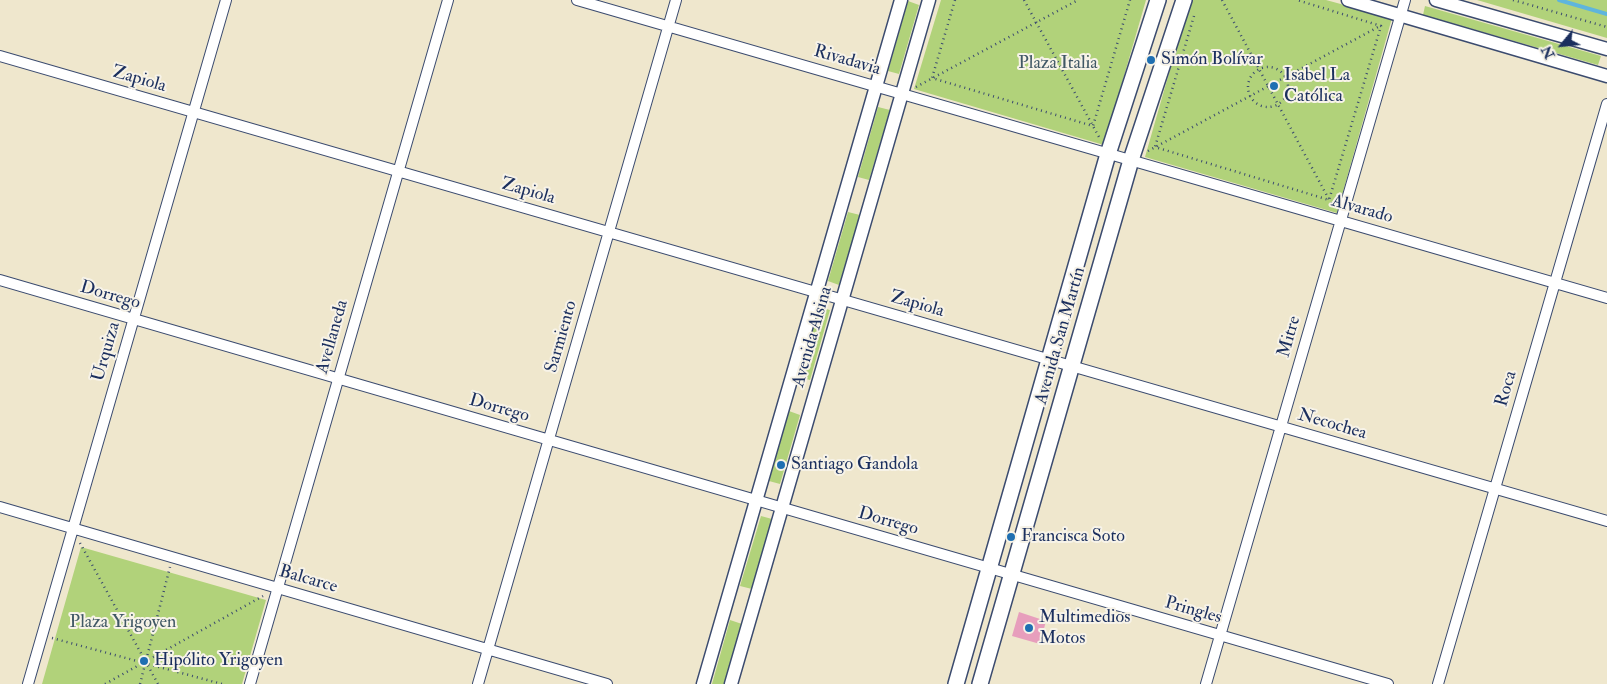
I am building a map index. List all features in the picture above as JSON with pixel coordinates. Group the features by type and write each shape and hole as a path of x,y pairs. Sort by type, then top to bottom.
{"main road":[{"name":"Avenida San Martín","path":"956,684 1047,359 1108,154 1158,0"},
{"name":"Avenida San Martín","path":"980,684 1131,160 1184,0"}],"street":[{"name":"Urquiza","path":"28,684 226,0"},
{"name":"Avellaneda","path":"250,684 448,0"},
{"name":"Rivadavia","path":"577,0 1108,154"},
{"name":"Sarmiento","path":"478,684 676,0"},
{"name":"Avenida Alsina","path":"703,684 901,0"},
{"name":"Avenida Alsina","path":"731,684 929,0"},
{"path":"1348,0 1607,76"},
{"name":"Mitre","path":"1206,684 1405,0"},
{"path":"1436,0 1607,49"},
{"name":"Zapiola","path":"0,56 1047,359"},
{"name":"Roca","path":"1438,684 1607,104"},
{"name":"Alvarado","path":"1108,154 1607,298"},
{"name":"Dorrego","path":"0,280 990,568"},
{"name":"Necochea","path":"1047,359 1607,522"},
{"name":"Balcarce","path":"0,508 607,684"},
{"name":"Pringles","path":"990,568 1388,684"}],"path":[{"path":"932,78 955,0"},
{"path":"1024,0 1108,154"},
{"path":"902,94 1078,0"},
{"path":"1093,126 1130,0"},
{"path":"1222,0 1341,221"},
{"path":"1297,0 1381,26"},
{"path":"1513,0 1607,27"},
{"path":"1155,147 1196,9"},
{"path":"1131,160 1401,15"},
{"path":"1330,200 1381,26"},
{"path":"1276,69 1285,77 1288,91 1278,104 1262,106 1250,96 1249,81 1252,75 1259,70 1276,69"},
{"path":"932,78 1093,126"},
{"path":"1155,147 1330,200"},
{"path":"72,529 158,684"},
{"path":"140,684 172,558"},
{"path":"105,684 278,588"},
{"path":"42,636 222,684"}],"green space":[{"name":"Plaza Italia","path":"941,0 1146,0 1104,145 914,89"},
{"path":"1190,0 1326,0 1392,18 1337,213 1145,157"},
{"path":"1477,0 1607,0 1607,38"},
{"path":"908,1 919,5 899,74 888,71"},
{"path":"1425,6 1601,56 1598,65 1423,15"},
{"path":"878,107 890,110 869,180 858,177"},
{"path":"848,212 860,215 839,285 828,281"},
{"path":"819,307 830,310 810,380 799,377"},
{"path":"789,411 800,415 780,484 769,481"},
{"path":"761,516 772,519 752,589 740,586"},
{"name":"Plaza Yrigoyen","path":"81,547 266,600 242,684 42,684"},
{"path":"730,620 742,624 724,684 712,684"}],"building":[{"name":"Multimedios Motos","path":"1019,612 1046,621 1040,644 1012,636"}],"waterway":[{"path":"1559,0 1607,14"}],"place":[{"name":"Simón Bolívar","path":"1151,60"},
{"name":"Isabel La Católica","path":"1274,86"},
{"name":"Santiago Gandola","path":"781,465"},
{"name":"Francisca Soto","path":"1011,537"},
{"name":"Multimedios Motos","path":"1029,628"},
{"name":"Hipólito Yrigoyen","path":"144,661"}]}
